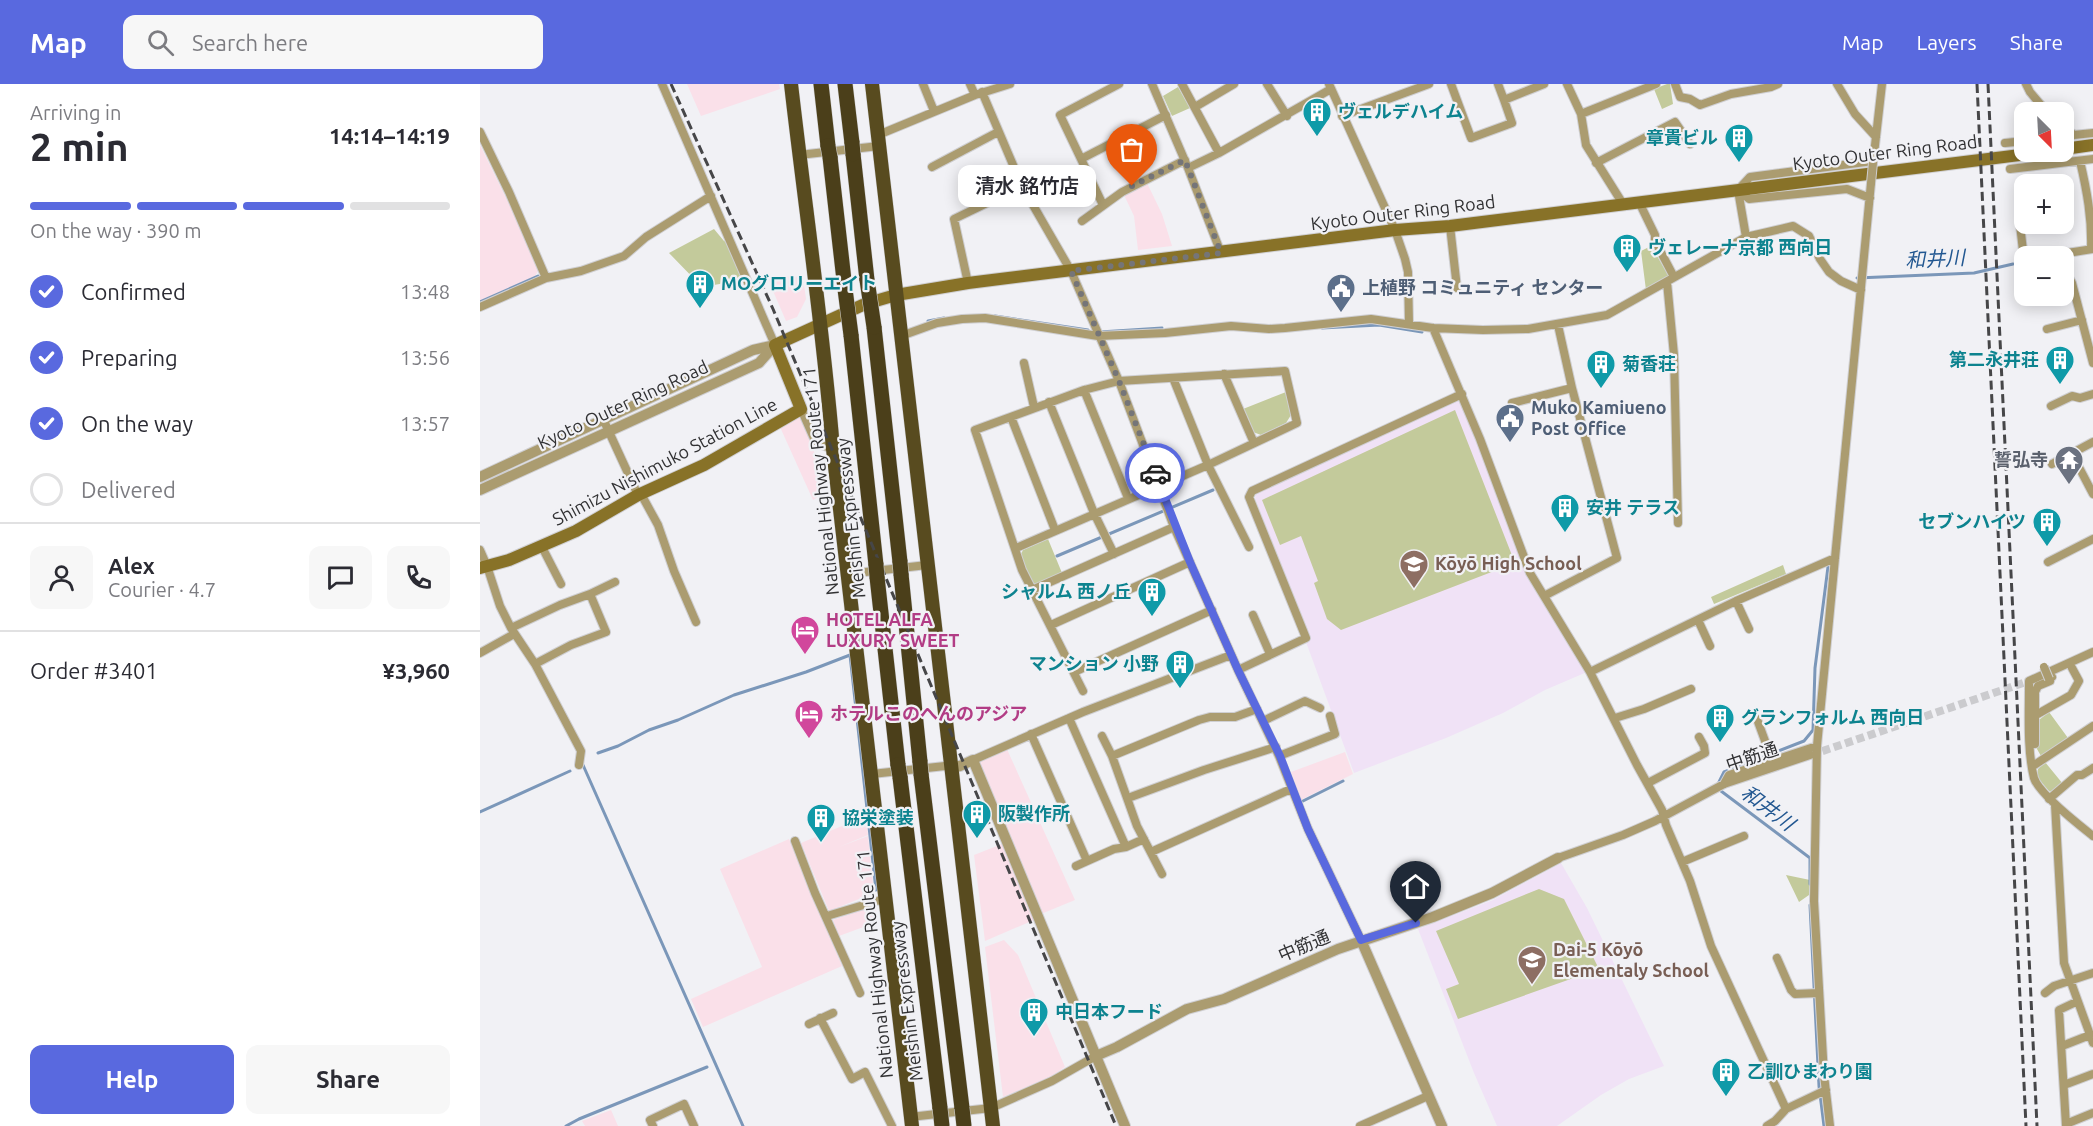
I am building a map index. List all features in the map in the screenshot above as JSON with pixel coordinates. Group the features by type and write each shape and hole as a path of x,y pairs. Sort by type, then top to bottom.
{"highway":[{"name":"National Highway Route 171","path":"791,84 822,323 833,449 911,1122"},
{"name":"Meishin Expressway","path":"821,84 942,1126"},
{"path":"845,84 874,327 920,768 964,1126"},
{"path":"872,84 993,1126"}],"main road":[{"path":"2074,148 2093,145"},
{"name":"Kyoto Outer Ring Road","path":"775,345 865,304 896,295 968,283 2014,156"},
{"name":"Shimizu Nishimuko Station Line","path":"484,567 509,560 576,531 639,494 704,465 801,409 775,345"}],"street":[{"path":"662,84 775,345"},
{"path":"923,84 934,111"},
{"path":"970,84 978,94 998,132 1022,186 1071,271 1119,381 1174,527 1231,655 1278,751 1312,838 1361,940 1442,1126"},
{"path":"799,155 878,140 934,111 1010,84"},
{"path":"1103,205 1060,115 1119,84"},
{"path":"1152,84 1221,253"},
{"path":"1182,84 1219,153"},
{"path":"1195,107 1234,84"},
{"path":"1267,84 1287,116"},
{"path":"1341,116 1429,84"},
{"path":"1451,84 1471,138 1512,123 1498,84"},
{"path":"1504,100 1544,84"},
{"path":"1567,84 1581,114 1586,145 1623,204"},
{"path":"1581,114 1656,84"},
{"path":"1676,84 1680,97 1690,99 1700,105 1731,93 1778,84"},
{"path":"1837,84 1856,114 1876,137"},
{"path":"1830,1126 1818,993 1814,901 1817,746 1882,84"},
{"path":"2026,84 2038,102"},
{"path":"1082,221 1122,192 1186,164 1219,153 1287,116 1330,87 1341,116 1395,230 1408,272 1409,324"},
{"path":"1081,159 1166,115"},
{"path":"1596,163 1675,122 1690,144"},
{"path":"480,132 546,278"},
{"path":"932,166 998,132"},
{"path":"2074,135 2093,133"},
{"path":"2005,143 2014,142"},
{"path":"2010,169 2093,159"},
{"path":"2074,252 2092,249 2089,198 2080,161"},
{"path":"1738,190 1750,177 1873,162"},
{"path":"968,283 954,219 1022,186"},
{"path":"1738,190 1749,199 1846,189 1870,198"},
{"path":"1738,190 1746,237"},
{"path":"480,308 546,278 581,271 624,256 646,237 711,196"},
{"path":"1639,202 1655,235 1655,241 1670,280 1678,523"},
{"path":"1450,226 1457,288"},
{"path":"901,336 937,323 985,318 1098,336 1165,333 1231,326 1285,328 1359,319 1377,319 1434,328 1528,329 1607,315 1746,237 1793,226 1809,236 1829,272 1841,281 1862,290"},
{"path":"2074,290 2093,363"},
{"path":"2047,329 2082,320"},
{"path":"1544,596 1617,558 1572,388 1558,325"},
{"path":"1434,328 1462,394 1530,573 1590,672 1662,810 1712,946 1786,1109"},
{"name":"Kyoto Outer Ring Road","path":"480,477 759,363 775,345"},
{"path":"1024,363 1034,407"},
{"path":"1016,548 1208,465 1297,423 1285,370 1119,381 1034,407 975,430 1022,570 1083,691"},
{"path":"1224,374 1254,443"},
{"path":"1173,378 1208,465 1249,547"},
{"path":"1512,403 1572,388"},
{"path":"1084,390 1128,498"},
{"path":"1238,670 1306,638 1250,497 1252,491 1462,394"},
{"path":"2051,406 2072,396 2080,398 2093,394"},
{"path":"1049,402 1094,513 1114,554"},
{"path":"801,409 816,443 833,449"},
{"path":"1011,417 1055,531"},
{"path":"606,426 639,494 658,525 674,571 696,622"},
{"name":"Kyoto Outer Ring Road","path":"480,490 606,426"},
{"path":"2052,464 2093,442"},
{"path":"2072,454 2093,493"},
{"path":"1032,590 1174,527"},
{"path":"2048,562 2093,539"},
{"path":"542,547 561,584"},
{"path":"480,550 484,567 500,606 535,664 581,751 579,765"},
{"path":"1590,672 1736,602 1835,558"},
{"path":"1051,625 1190,562"},
{"path":"848,574 927,565"},
{"path":"480,653 513,631 560,605 615,582"},
{"path":"535,664 571,645 606,632 590,594"},
{"path":"1736,602 1749,629"},
{"path":"1074,672 1212,610"},
{"path":"1253,615 1270,654"},
{"path":"1698,620 1710,646"},
{"path":"2093,652 2029,681 2030,752 2034,779 2052,801 2093,836"},
{"path":"872,774 960,766 1069,718 1231,655"},
{"path":"2033,766 2035,692 2038,686 2093,658"},
{"path":"2044,667 2049,679"},
{"path":"2036,715 2071,695 2079,681 2072,668"},
{"path":"1615,718 1644,709 1691,689"},
{"path":"1263,721 1305,701 1320,708"},
{"path":"1112,756 1199,720 1210,717 1235,717 1257,709"},
{"path":"1128,798 1204,770 1335,734 1330,716"},
{"path":"1069,718 1126,847"},
{"path":"1757,719 1772,760"},
{"path":"2033,766 2092,729"},
{"path":"1031,734 1087,861"},
{"path":"1102,736 1144,839 1162,874"},
{"path":"1648,783 1704,753 1704,746 1699,737"},
{"path":"1720,786 1729,775 1817,746"},
{"name":"中筋通","path":"911,1122 991,1108 1052,1081 1187,1009 1224,999 1338,949 1399,929 1492,892 1558,858 1623,835 1663,817 1720,786 1810,755"},
{"path":"973,760 1125,1126"},
{"path":"2062,1046 2091,1039 2064,963 2052,801 2077,775 2082,775 2093,768"},
{"path":"1151,852 1291,789"},
{"path":"1682,862 1744,836"},
{"path":"1076,866 1144,839"},
{"path":"795,841 815,893 860,993"},
{"path":"827,916 886,898"},
{"path":"1777,958 1791,990 1795,993 1818,993"},
{"path":"2045,993 2054,986 2093,973"},
{"path":"2076,1002 2059,1010 2066,1125 2093,1113"},
{"path":"809,1024 833,1012"},
{"path":"820,1018 852,1079 865,1072 892,1126"},
{"path":"2064,1085 2093,1074"},
{"path":"1767,1126 1786,1109 1826,1090"},
{"path":"1360,1126 1428,1096"},
{"path":"653,1126 650,1120 684,1104 694,1126"}],"shaded area":[{"path":"687,84 779,84 780,89 701,116"},
{"path":"480,145 513,212 538,271 535,276 480,301"},
{"path":"1147,183 1162,214 1172,246 1138,250 1134,216 1124,195"},
{"path":"784,276 803,277 806,299 797,317 786,321 767,277 782,278"},
{"name":"Kōyō High School","path":"1455,400 1461,401 1529,574 1587,672 1446,738 1354,773 1306,642 1310,640 1255,498 1256,494"},
{"path":"800,415 822,472 825,472 827,487 813,500 780,427"},
{"path":"1006,747 1075,900 1041,914 977,760"},
{"path":"1345,752 1353,774 1301,800 1291,772"},
{"path":"866,816 868,835 839,847 868,836 874,893 829,911 801,843"},
{"path":"789,839 842,966 703,1027 691,999 762,967 720,869"},
{"path":"1002,844 1034,920 985,941 974,855"},
{"name":"Dai-5 Kōyō Elementaly School","path":"1561,863 1587,908 1664,1066 1629,1079 1601,1095 1557,1126 1497,1126 1418,929 1493,900"},
{"path":"872,906 876,909 877,922 839,936 833,920"},
{"path":"1004,940 1018,955 1065,1067 1052,1076 1003,1097 985,947"},
{"path":"611,1110 618,1126 585,1126 582,1121"}],"green space":[{"path":"1670,84 1673,104 1662,109 1654,89"},
{"path":"1178,87 1190,108 1172,116 1163,96"},
{"path":"714,229 727,242 743,280 702,287 669,253"},
{"path":"1651,246 1669,276 1646,290 1641,251"},
{"path":"1286,392 1291,415 1286,423 1261,435 1253,432 1243,409"},
{"path":"1455,410 1515,563 1341,630 1327,619 1314,583 1318,581 1301,536 1280,545 1262,500"},
{"path":"1048,539 1062,573 1033,586 1020,556 1023,550"},
{"path":"1783,565 1786,574 1714,604 1711,597"},
{"path":"2049,712 2068,738 2041,756 2037,749 2039,720"},
{"path":"2045,762 2063,784 2053,792 2049,791 2037,777 2038,769"},
{"path":"1786,875 1810,880 1809,895 1799,902"},
{"path":"1539,889 1564,899 1599,969 1458,1019 1446,989 1459,984 1436,931"}],"waterway":[{"name":"和井川","path":"1857,278 1974,273 2013,264"},
{"path":"480,302 538,276"},
{"path":"995,316 1088,330"},
{"path":"928,321 944,318"},
{"path":"1322,328 1379,325 1422,332"},
{"path":"1100,332 1162,328"},
{"path":"1057,556 1213,490"},
{"name":"和井川","path":"1810,884 1810,858 1721,791 1719,782 1724,772 1804,741 1813,730 1815,668 1828,567"},
{"path":"598,753 734,695 850,655 876,890"},
{"path":"583,765 743,1126"},
{"path":"480,812 570,771"},
{"path":"1303,801 1343,781"},
{"name":"和井川","path":"1810,905 1819,1086 1824,1126"},
{"path":"566,1126 707,1067"}],"tunnel":[{"path":"1811,755 2029,681"}],"railway":[{"path":"671,84 773,309 1116,1126"},
{"path":"1977,84 2026,1126"},
{"path":"1988,84 2037,1126"}],"way so far":[{"path":"1132,186 1185,160 1221,253 1071,271 1119,381 1155,473"}],"place":[{"name":"ヴェルデハイム","path":"1317,138"},
{"name":"章貴ビル","path":"1739,164"},
{"name":"清水 銘竹店","path":"1132,186"},
{"name":"ヴェレーナ京都 西向日","path":"1627,274"},
{"name":"MOグロリーエイト","path":"700,310"},
{"name":"上植野 コミュニティ センター","path":"1341,314"},
{"name":"第二永井荘","path":"2060,386"},
{"name":"菊香荘","path":"1601,390"},
{"name":"Muko Kamiueno Post Office","path":"1510,444"},
{"name":"誓弘寺","path":"2069,486"},
{"name":"安井 テラス","path":"1565,534"},
{"name":"セブンハイツ","path":"2047,548"},
{"name":"Kōyō High School","path":"1414,590"},
{"name":"シャルム 西ノ丘","path":"1152,618"},
{"name":"HOTEL ALFA LUXURY SWEET","path":"805,656"},
{"name":"マンション 小野","path":"1180,690"},
{"name":"ホテルこのへんのアジア","path":"809,740"},
{"name":"グランフォルム 西向日","path":"1720,744"},
{"name":"阪製作所","path":"977,840"},
{"name":"協栄塗装","path":"821,844"},
{"name":"Dai-5 Kōyō Elementaly School","path":"1532,986"},
{"name":"中日本フード","path":"1034,1038"},
{"name":"乙訓ひまわり園","path":"1726,1098"}],"route":[{"path":"1155,473 1174,527 1238,670 1280,756 1308,829 1361,940 1416,923"}]}
